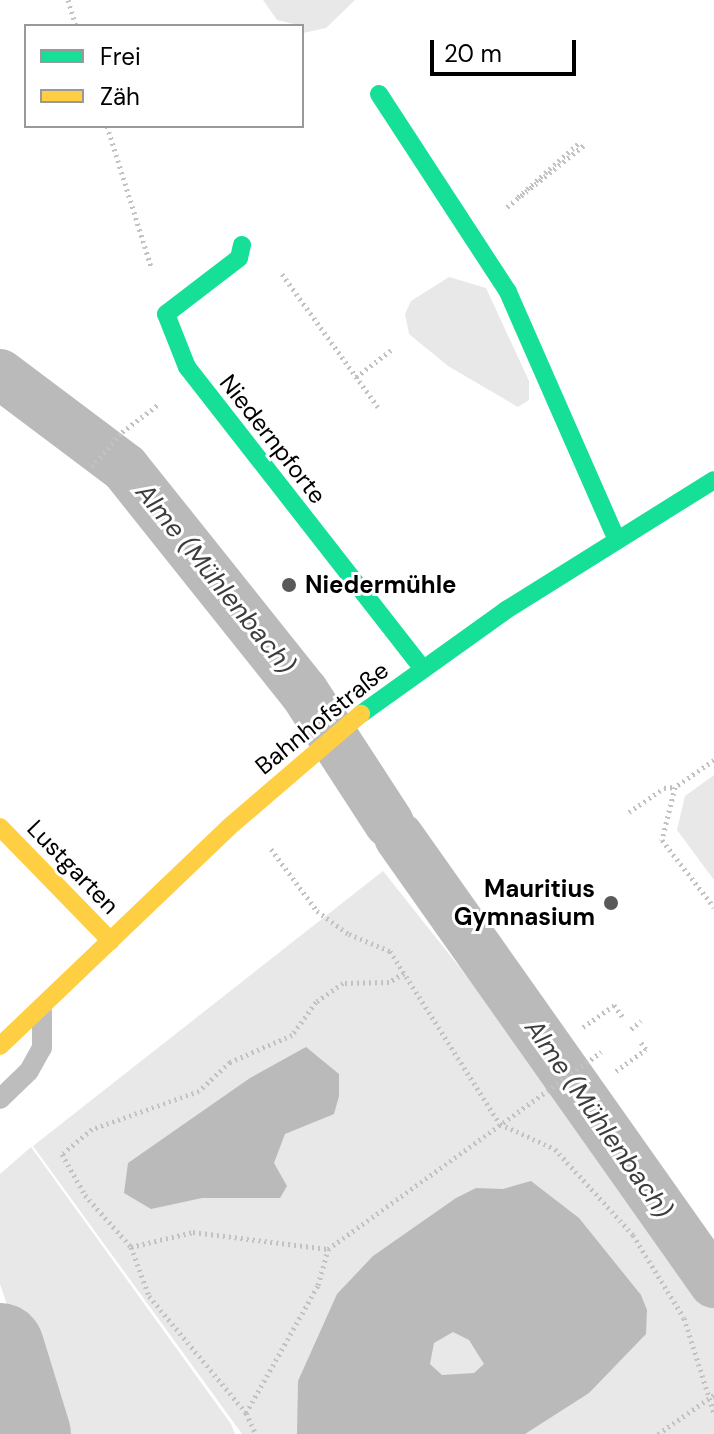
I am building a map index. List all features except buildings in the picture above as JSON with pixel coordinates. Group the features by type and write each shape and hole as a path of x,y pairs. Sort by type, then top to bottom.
{"street":[{"path":"379,94 508,292 617,540"},
{"path":"166,314 239,258 242,245"},
{"name":"Niedernpforte","path":"166,314 187,367 422,668"},
{"name":"Bahnhofstraße","path":"0,1046 302,761 357,717 422,668 714,480"},
{"name":"Lustgarten","path":"0,827 111,941"}],"lane":[{"path":"0,1099 29,1071 42,1048 42,1006"}],"path":[{"path":"68,0 75,24"},
{"path":"108,128 166,314"},
{"path":"582,143 515,201 524,188 582,143"},
{"path":"242,245 262,248 378,407"},
{"path":"356,377 391,350"},
{"path":"92,467 122,432"},
{"path":"629,812 664,788 675,787 714,760"},
{"path":"675,787 662,840 714,907"},
{"path":"266,842 317,911 349,934 390,951 500,1124 555,1149 633,1235 684,1318 714,1413"},
{"path":"256,1434 246,1413 149,1296 131,1247 85,1195 62,1154 92,1129 199,1091 230,1062 280,1044 316,1002 343,983 389,982 404,973"},
{"path":"583,1027 614,1005 624,1019"},
{"path":"631,1029 641,1021"},
{"path":"616,1071 646,1049 639,1040"},
{"path":"246,1413 305,1310 328,1249 601,1052"},
{"path":"131,1247 193,1232 328,1249"},
{"path":"658,1434 714,1395"}],"shaded area":[{"path":"263,0 355,0 326,28 304,33 304,24 277,20"},
{"path":"449,277 486,288 529,381 529,400 518,407 448,366 409,334 405,314 411,301"},
{"path":"714,775 714,880 677,830 685,796"},
{"path":"383,871 714,1287 714,1434 242,1434 33,1146"},
{"path":"306,1047 339,1074 339,1096 334,1114 285,1134 274,1163 287,1186 280,1198 202,1198 151,1209 124,1193 128,1163 250,1078"},
{"path":"31,1147 231,1424 235,1434 51,1434 0,1284 0,1174"},
{"path":"531,1181 579,1218 641,1295 647,1310 646,1334 589,1393 525,1434 297,1434 298,1381 337,1294 373,1256 456,1198 476,1188 503,1189","holes":["453,1332 469,1340 484,1364 474,1373 442,1375 430,1364 434,1343"]}],"waterway":[{"name":"Alme (Mühlenbach)","path":"0,374 125,468 304,692 389,823"},
{"name":"Alme (Mühlenbach)","path":"399,837 714,1283"},
{"path":"0,1347 27,1434"}],"traffic: fast":[{"path":"379,94 508,292 617,540"},
{"path":"242,245 239,258 166,314 187,367 422,668"},
{"path":"361,714 506,610 714,480"}],"traffic: slow":[{"path":"0,1046 229,827 361,714"},
{"path":"0,827 111,941"}],"place":[{"name":"Niedermühle","path":"289,585"},
{"name":"Mauritius Gymnasium","path":"611,903"}]}
